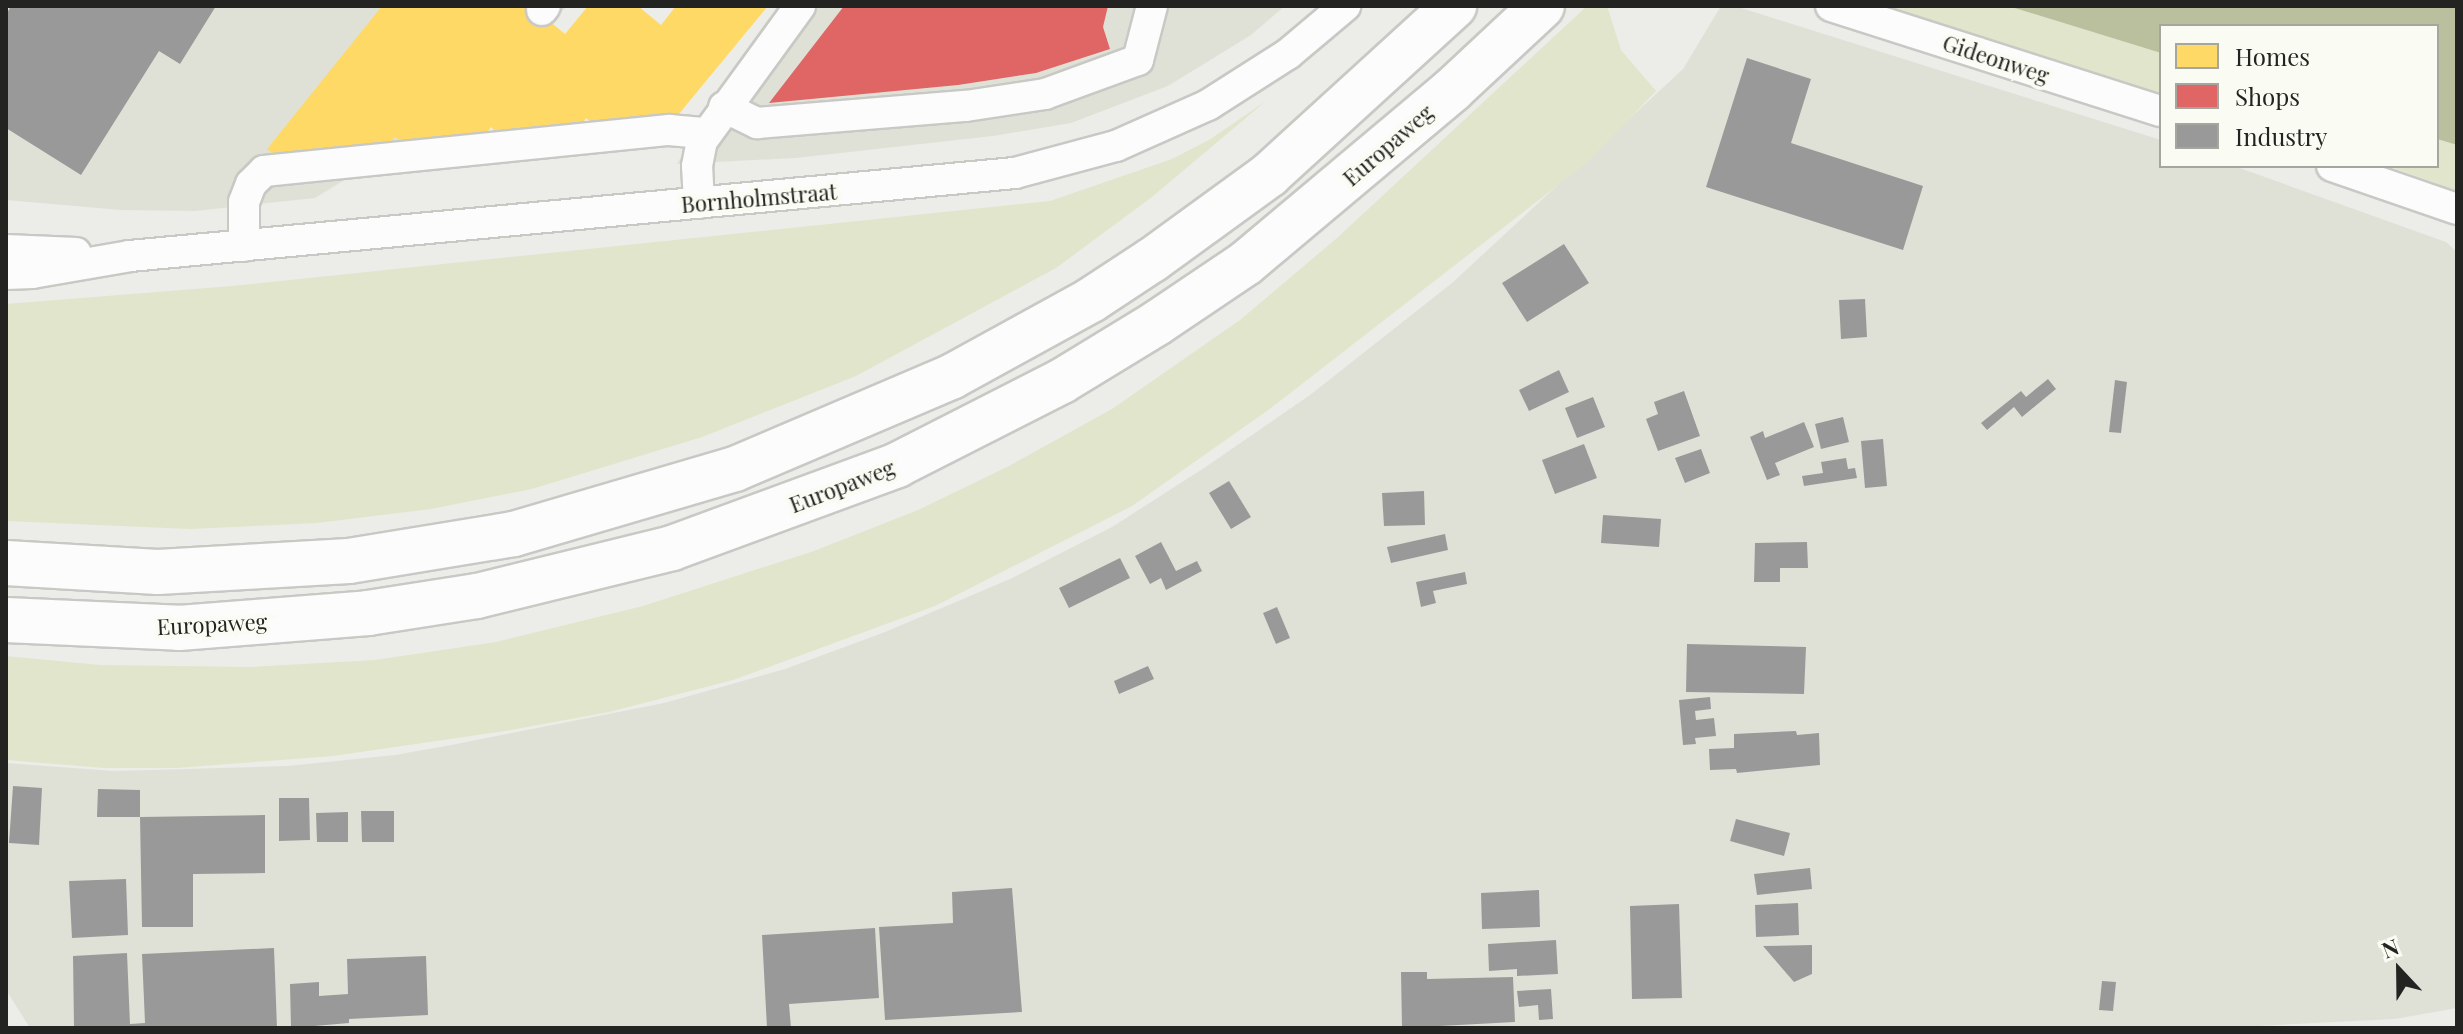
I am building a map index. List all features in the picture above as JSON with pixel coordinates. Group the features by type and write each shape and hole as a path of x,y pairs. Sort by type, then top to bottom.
{"highway":[{"path":"6,563 158,572 349,561 514,534 735,469 951,377 1091,300 1269,175 1454,6"},
{"name":"Europaweg","path":"6,620 179,628 368,613 477,596 672,548 897,465 1062,381 1157,323 1246,263 1452,90 1542,6"}],"street":[{"path":"699,203 697,166 706,133 800,6"},
{"path":"724,107 757,123 966,106 1045,94 1138,60 1152,6"},
{"name":"Bornholmstraat","path":"6,274 32,273 130,256 1015,173 1067,162 1116,146 1208,105 1288,54 1345,6"},
{"name":"Gideonweg","path":"1831,6 2159,110"},
{"path":"244,246 244,202 251,184 264,171 669,130 706,133"},
{"path":"2338,168 2457,209"},
{"name":"Bornholmstraat","path":"6,250 130,256"}],"shaded area":[{"path":"6,6 568,6 436,124 315,198 195,211 121,210 6,200"},
{"path":"787,6 1285,6 1251,35 1168,86 1071,123 993,136 796,158 677,164 709,107"},
{"path":"1587,6 1607,6 1621,50 1656,91 1589,161 1271,408 1132,506 935,606 733,680 609,712 505,731 333,756 177,768 104,768 6,760 6,656 100,665 251,667 375,660 496,642 643,606 814,551 918,510 1007,467 1112,409 1240,320 1337,238"},
{"path":"1721,6 1735,6 2159,139 2159,168 2240,168 2446,242 2457,252 2457,1008 2395,1019 2217,1028 30,1028 6,990 6,763 114,771 287,766 395,755 664,703 785,669 885,632 1010,579 1112,527 1310,395 1452,283 1683,69"},
{"path":"1875,6 2008,6 2159,52 2159,101"},
{"path":"2008,6 2457,6 2457,145 2439,140 2439,24 2159,24 2159,52"},
{"path":"1266,101 1152,197 1056,268 856,376 702,437 532,489 431,509 317,523 190,529 6,521 6,304 232,286 1050,201 1172,159 1209,140"},
{"path":"2439,140 2457,145 2457,191 2394,168 2439,168"}],"building: Homes":[{"path":"382,6 531,6 565,34 588,6 638,6 661,25 676,6 768,6 678,115 592,123 586,118 583,123 496,132 491,127 487,133 400,141 395,137 390,142 273,154 267,149"}],"building: Shops":[{"path":"844,6 1108,6 1103,27 1110,49 1036,73 958,85 769,103"}],"building: Industry":[{"path":"11,6 216,6 180,64 159,51 81,175 6,128 6,15"},
{"path":"1747,58 1811,79 1791,143 1923,186 1903,250 1706,187"},
{"path":"1564,244 1589,283 1527,322 1502,283"},
{"path":"1865,299 1867,337 1841,339 1839,300"},
{"path":"1559,370 1569,392 1529,411 1519,390"},
{"path":"2048,379 2056,389 2022,417 2014,407 1987,430 1981,423 2021,391 2026,397"},
{"path":"2115,380 2127,382 2121,433 2109,432"},
{"path":"1684,391 1700,436 1658,451 1646,419 1658,414 1654,402"},
{"path":"1593,397 1605,427 1577,438 1565,408"},
{"path":"1843,417 1849,442 1821,449 1815,424"},
{"path":"1804,422 1814,447 1775,463 1780,475 1767,480 1750,437 1763,431 1765,438"},
{"path":"1883,439 1887,486 1865,488 1861,441"},
{"path":"1584,444 1597,478 1555,494 1542,460"},
{"path":"1701,449 1710,473 1685,483 1675,458"},
{"path":"1846,458 1848,469 1855,468 1857,478 1804,486 1802,476 1823,473 1821,462"},
{"path":"1229,481 1251,517 1231,529 1209,493"},
{"path":"1424,491 1425,525 1384,526 1382,493"},
{"path":"1603,515 1661,519 1659,547 1601,543"},
{"path":"1445,534 1448,550 1391,563 1387,547"},
{"path":"1161,542 1176,571 1197,561 1202,571 1166,590 1161,578 1150,584 1135,556"},
{"path":"1807,542 1808,568 1780,568 1780,582 1754,582 1755,543"},
{"path":"1120,558 1130,578 1069,608 1059,588"},
{"path":"1465,572 1467,584 1433,591 1436,603 1421,607 1416,582"},
{"path":"1277,607 1290,638 1276,644 1263,613"},
{"path":"1687,644 1806,647 1804,694 1686,692"},
{"path":"1148,666 1154,679 1119,694 1114,681"},
{"path":"1710,697 1711,709 1695,711 1696,720 1714,718 1716,736 1695,738 1696,744 1683,745 1679,700"},
{"path":"1796,731 1797,735 1819,733 1820,765 1737,773 1736,769 1710,770 1709,749 1734,748 1734,734"},
{"path":"13,786 42,788 39,845 9,843"},
{"path":"98,789 140,790 140,817 97,817"},
{"path":"279,798 309,798 310,840 279,841"},
{"path":"361,811 394,811 394,842 362,842"},
{"path":"348,812 348,842 317,842 316,813"},
{"path":"265,815 265,873 193,874 193,927 142,927 140,817"},
{"path":"1736,819 1790,833 1784,856 1730,841"},
{"path":"1810,868 1812,889 1757,895 1754,874"},
{"path":"126,879 128,935 72,938 69,881"},
{"path":"1012,888 1022,1012 885,1020 879,927 953,923 952,892"},
{"path":"1539,890 1540,927 1482,929 1481,893"},
{"path":"1798,903 1799,935 1756,937 1755,905"},
{"path":"1679,904 1682,998 1632,999 1630,906"},
{"path":"875,928 879,998 789,1004 791,1028 767,1028 762,935"},
{"path":"1556,940 1558,974 1517,976 1517,969 1489,971 1488,944"},
{"path":"1812,945 1812,974 1794,982 1763,946"},
{"path":"274,948 277,1028 74,1028 73,956 127,953 130,1024 145,1023 142,954"},
{"path":"426,956 428,1015 349,1019 349,1023 291,1028 290,984 319,982 319,996 348,994 347,959"},
{"path":"1401,972 1427,972 1427,979 1513,977 1515,1022 1402,1028"},
{"path":"2102,981 2116,982 2113,1011 2099,1010"},
{"path":"1551,989 1553,1019 1539,1020 1538,1005 1519,1007 1517,991"}]}
